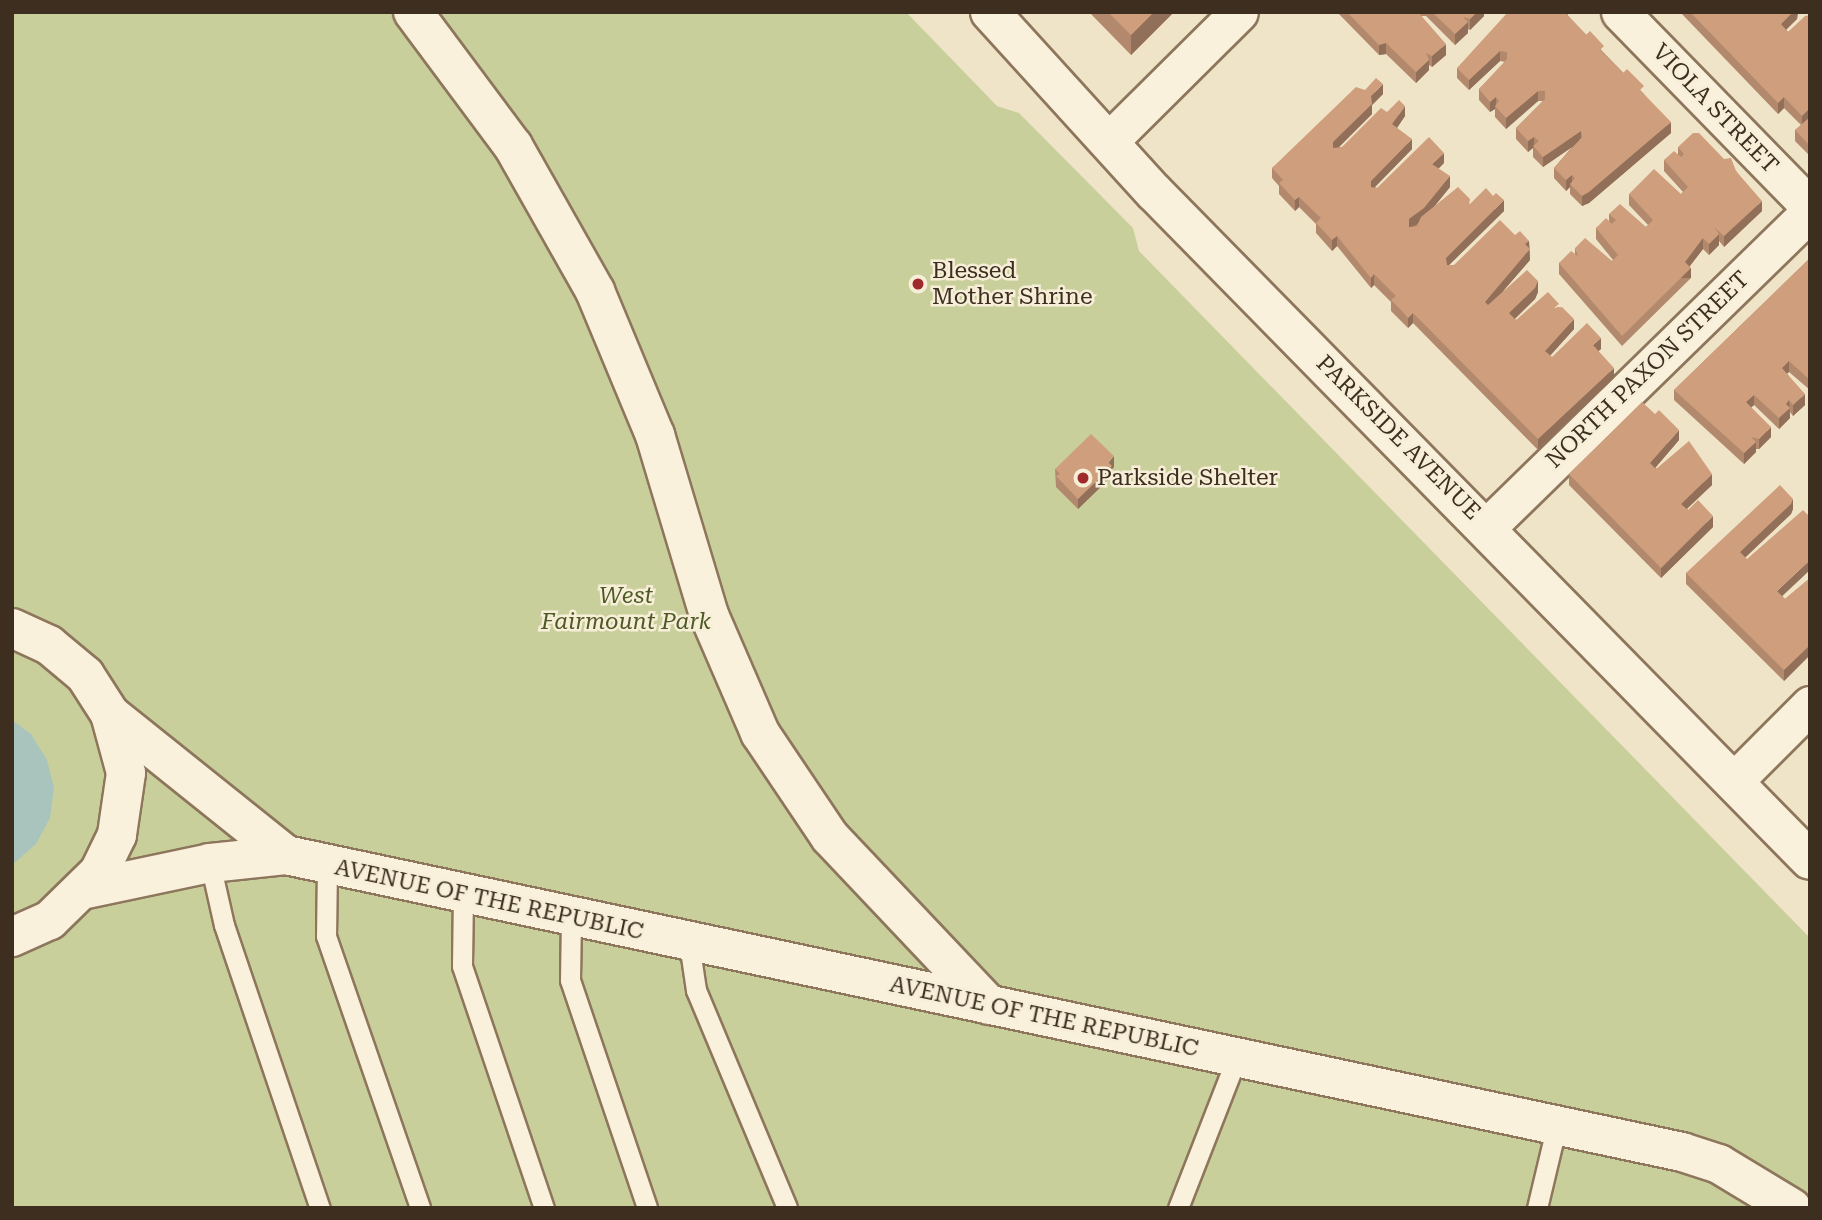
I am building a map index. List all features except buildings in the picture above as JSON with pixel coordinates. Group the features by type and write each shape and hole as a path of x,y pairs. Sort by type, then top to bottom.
{"street":[{"path":"413,12 513,146 595,291 655,435 724,656 774,757 851,862 989,1005"},
{"name":"PARKSIDE AVENUE","path":"990,12 1109,141 1810,860"},
{"path":"1109,141 1239,12"},
{"name":"VIOLA STREET","path":"1620,12 1810,207"},
{"name":"NORTH PAXON STREET","path":"1486,528 1810,212"},
{"name":"AVENUE OF THE REPUBLIC","path":"12,628 68,659 85,674 110,714 123,753 126,794 117,835 87,889 50,920 12,937"},
{"path":"1733,782 1810,705"},
{"name":"AVENUE OF THE REPUBLIC","path":"110,714 286,855"},
{"name":"AVENUE OF THE REPUBLIC","path":"87,889 210,863 286,855 690,943 1557,1124 1719,1164 1792,1208"}],"lane":[{"path":"210,863 225,925 320,1208"},
{"path":"327,866 326,936 420,1208"},
{"path":"464,894 462,965 544,1208"},
{"path":"571,917 570,980 647,1208"},
{"path":"690,943 696,990 788,1208"},
{"path":"1178,1208 1237,1057"},
{"path":"1537,1208 1557,1124"}],"green space":[{"name":"West Fairmount Park","path":"12,12 906,12 997,106 1019,113 1133,228 1139,251 1810,938 1810,1208 12,1208"}],"water":[{"path":"12,720 31,734 47,760 54,788 50,818 36,844 12,865"}],"place":[{"name":"Blessed Mother Shrine","path":"918,284"},
{"name":"Parkside Shelter","path":"1083,478"}]}
